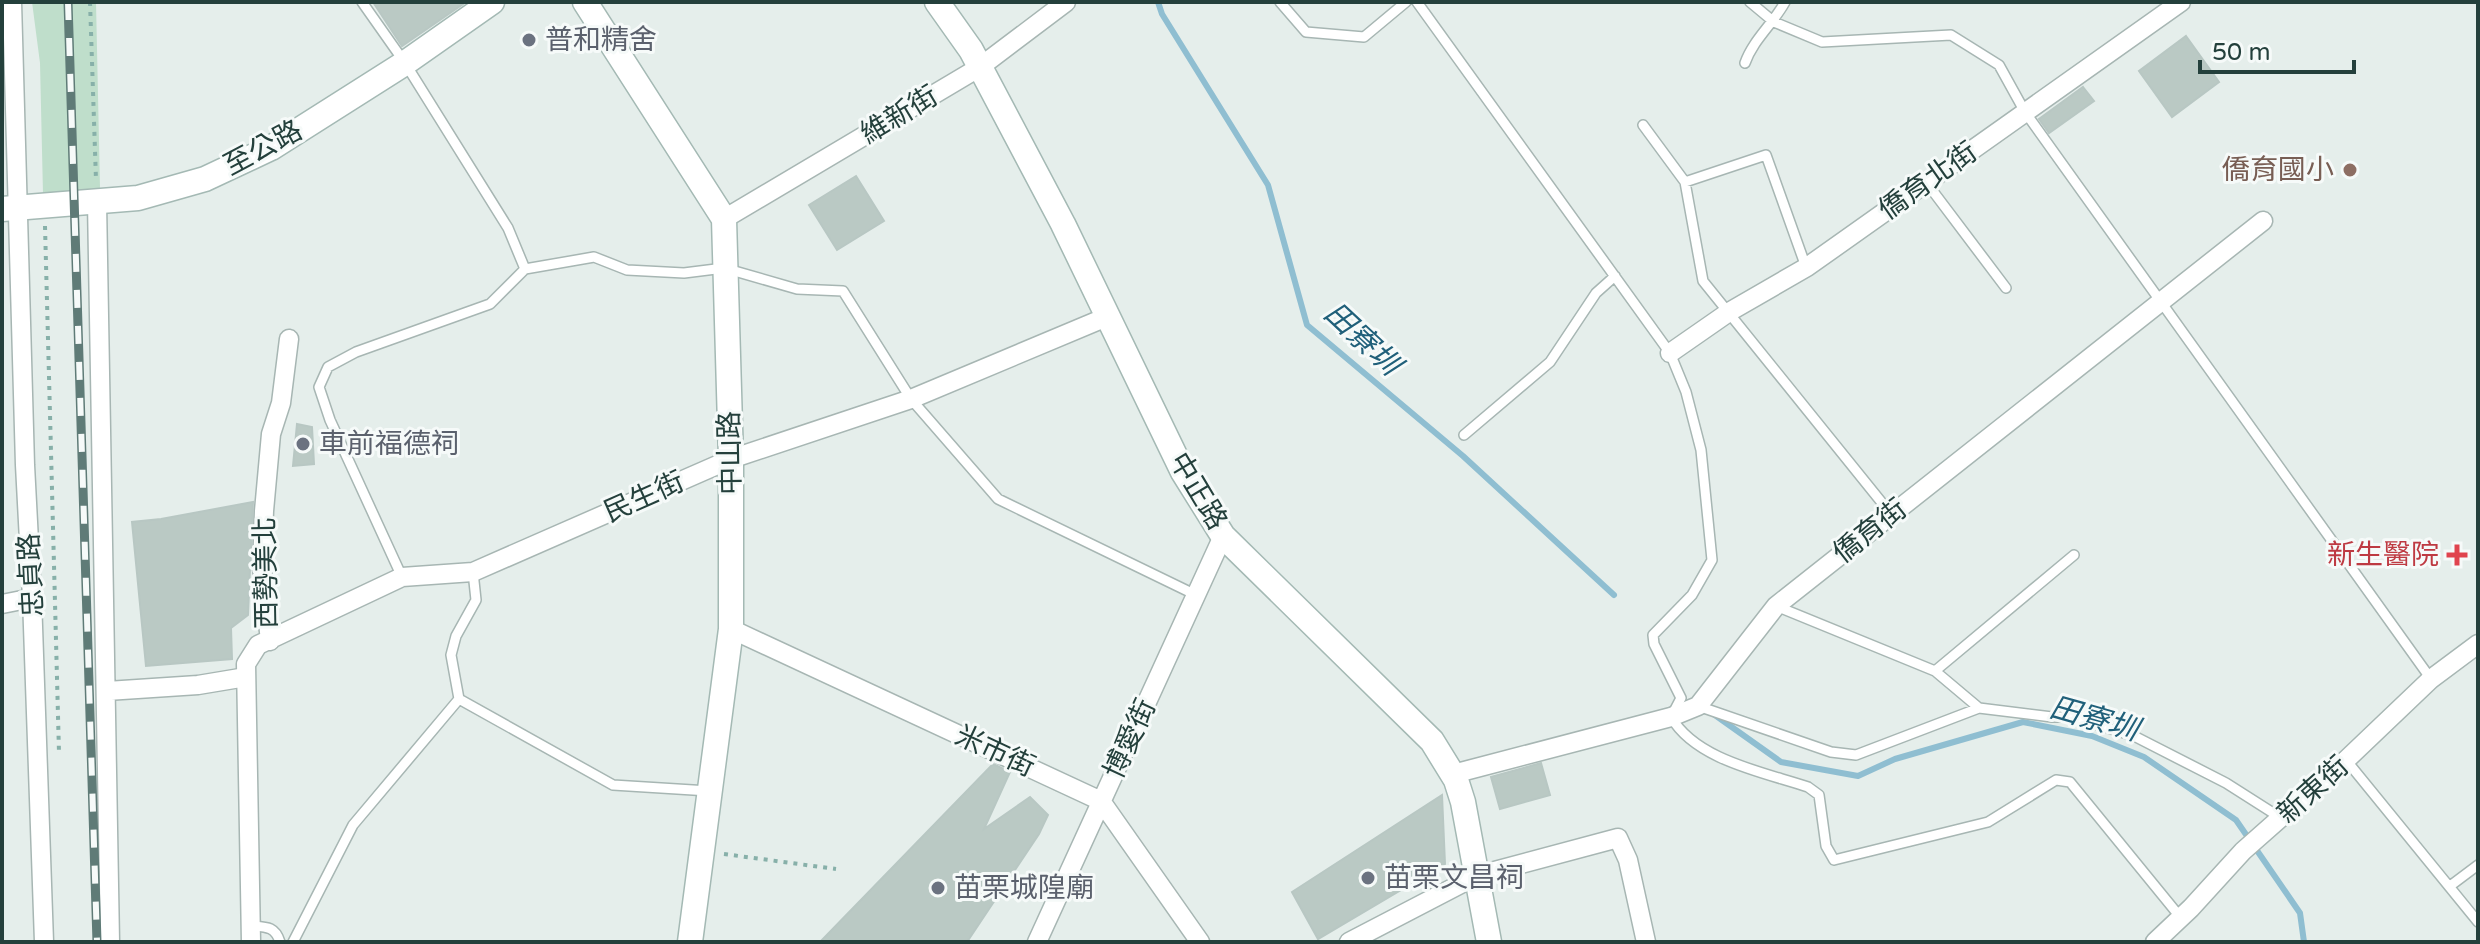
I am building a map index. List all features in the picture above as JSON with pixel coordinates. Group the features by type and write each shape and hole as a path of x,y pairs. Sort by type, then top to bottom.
{"street":[{"name":"忠貞路","path":"12,2 10,209 32,598 44,942"},
{"name":"至公路","path":"10,209 138,198 205,179 271,148 405,63 492,2"},
{"path":"585,2 724,219"},
{"name":"中正路","path":"937,2 980,67 1109,316 1183,472 1223,536 1423,732 1453,774 1463,802 1489,942"},
{"name":"維新街","path":"724,219 980,67 1066,2"},
{"name":"僑育北街","path":"1670,353 1729,312 1807,267 2181,2"},
{"path":"97,202 110,942"},
{"name":"中山路","path":"690,942 731,629 731,459 724,219"},
{"name":"僑育街","path":"1453,774 1671,717 1698,706 1776,606 2263,221"},
{"name":"民生街","path":"270,641 402,577 473,572 731,459 911,399 1109,316"},
{"name":"西勢美北","path":"251,934 246,664 258,645 270,641 262,567 264,511 271,434 281,403 289,339"},
{"name":"博愛街","path":"1037,942 1223,536"},
{"path":"2,604 32,598"},
{"name":"米市街","path":"731,629 1101,801 1200,942"},
{"name":"新東街","path":"2155,942 2243,851 2431,679 2478,644"},
{"path":"107,691 198,685 246,677"},
{"path":"1349,942 1476,876 1618,838 1628,860 1646,942"}],"lane":[{"path":"362,2 405,63 508,228 525,269"},
{"path":"1280,2 1306,32 1364,37 1406,2"},
{"path":"1417,2 1670,353 1686,392 1701,450 1712,560 1692,595 1653,635 1654,644 1681,698 1831,752 1856,755 1979,708 2072,717 2134,736 2226,783 2274,824"},
{"path":"1750,2 1774,22 1822,42 1951,35 1999,65 2025,112 2431,679"},
{"path":"1745,63 1750,47 1774,22 1785,2"},
{"path":"1643,125 1685,182 1703,281 1891,514"},
{"path":"1685,182 1766,155 1807,267"},
{"path":"1926,182 2006,288"},
{"path":"402,577 330,420 319,387 328,367 356,352 490,304 525,269 594,257 627,270 684,273 724,268 797,289 843,291 911,399 998,499 1196,595"},
{"path":"1464,435 1550,362 1596,293 1615,276"},
{"path":"1935,671 2074,555"},
{"path":"459,699 451,655 456,636 476,600 473,572"},
{"path":"1776,606 1935,671 1979,708"},
{"path":"1681,698 1671,717 1677,728 1701,749 1808,787 1819,795 1826,846 1834,860 1988,822 2056,780 2070,782 2181,918"},
{"path":"459,699 613,785 709,791"},
{"path":"293,942 353,825 459,699"},
{"path":"2346,760 2478,922"},
{"path":"2450,886 2478,865"},
{"path":"251,934 270,927 277,933 280,942"}],"path":[{"path":"90,2 97,202"},
{"path":"44,208 59,753"},
{"path":"702,851 836,869"}],"green space":[{"path":"32,2 96,2 100,188 43,194 40,63"}],"building":[{"path":"373,2 466,2 402,46"},
{"path":"2186,36 2219,82 2172,117 2139,71"},
{"path":"2083,87 2094,101 2049,133 2039,119"},
{"path":"856,176 884,221 837,250 809,205"},
{"name":"車前福德祠","path":"297,424 312,427 314,464 293,466"},
{"path":"253,502 248,615 231,628 232,659 146,666 132,522"},
{"path":"1541,763 1550,795 1500,809 1491,777"},
{"name":"苗栗城隍廟","path":"993,764 1010,772 984,829 1030,797 1048,815 1039,834 967,942 820,942"},
{"name":"苗栗文昌祠","path":"1442,795 1445,864 1318,939 1292,892"}],"waterway":[{"name":"田寮圳","path":"1158,2 1162,14 1268,185 1307,325 1463,456 1614,595"},
{"name":"田寮圳","path":"1712,713 1781,762 1858,776 1895,759 2023,722 2092,736 2144,757 2236,820 2300,913 2304,942"}],"railway":[{"path":"68,2 97,942"}],"place":[{"name":"普和精舍","path":"529,40"},
{"name":"僑育國小","path":"2350,170"},
{"name":"車前福德祠","path":"303,444"},
{"name":"新生醫院","path":"2457,555"},
{"name":"苗栗文昌祠","path":"1368,878"},
{"name":"苗栗城隍廟","path":"938,888"}]}
